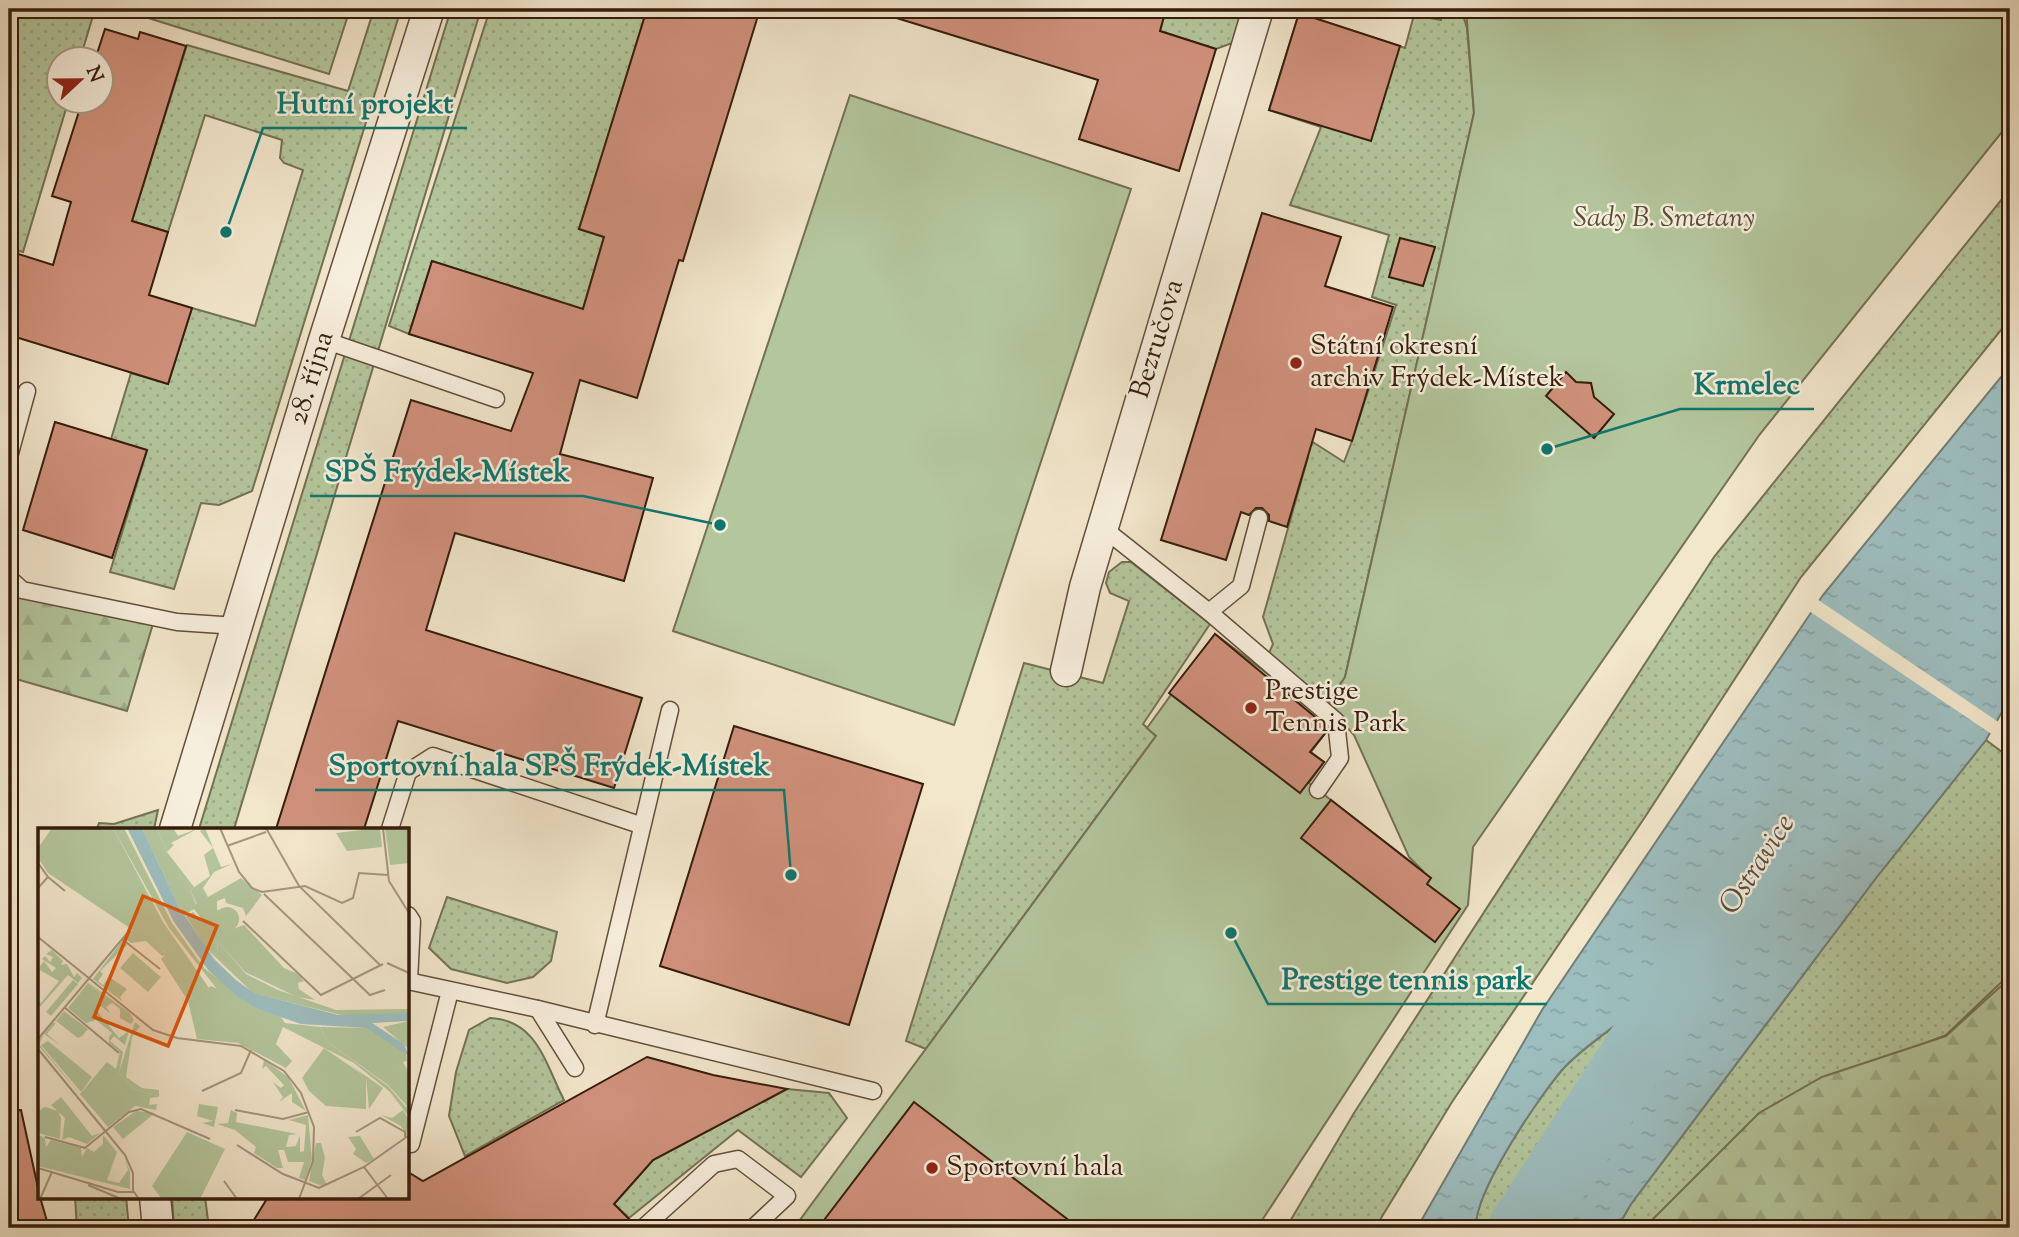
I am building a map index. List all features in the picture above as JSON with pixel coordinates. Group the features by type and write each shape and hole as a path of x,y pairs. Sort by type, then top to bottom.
{"street":[{"name":"28. října","path":"175,828 324,340 429,9"},
{"name":"Bezručova","path":"1066,671 1103,528 1258,9"},
{"path":"155,1198 158,1228"}],"lane":[{"path":"324,340 496,399"},
{"path":"9,457 27,391"},
{"path":"1209,612 1241,586 1259,518"},
{"path":"1103,528 1209,612 1336,721 1340,758 1318,790"},
{"path":"9,578 22,590 177,621 237,626"},
{"path":"595,1025 640,825 670,710"},
{"path":"390,828 408,772 433,757 640,825"},
{"path":"410,918 410,951"},
{"path":"410,981 538,1009 873,1091"},
{"path":"411,1144 450,991"},
{"path":"538,1009 575,1068"},
{"path":"643,1228 714,1164 738,1159 787,1196 753,1228"}],"green space":[{"path":"9,9 95,9 84,46 46,46 46,116 64,116 23,252 9,248"},
{"path":"119,9 350,9 329,74"},
{"path":"374,9 401,9 252,491 219,505 201,503 174,589 110,572 147,451 111,439 131,373 168,384 192,308 255,326 303,170 284,163 280,158 282,140 205,115 168,232 132,221 187,45 348,91"},
{"path":"451,9 481,9 234,828 199,828"},
{"path":"490,9 647,9 579,229 604,237 581,315 558,301 432,261 409,334 389,326"},
{"path":"1166,9 1243,9 1235,42 1216,49 1160,31"},
{"path":"1444,9 1461,9 1467,28 1474,113 1345,677 1327,705 1269,653 1273,644 1263,617 1308,457 1308,439 1344,462 1396,305 1372,297 1389,235 1290,205 1321,127 1269,110 1299,13 1405,48 1414,15 1441,20"},
{"name":"Sady B. Smetany","path":"1466,9 2010,9 2010,122 1760,434 1473,847 1468,905 1257,1228 794,1228 1156,736 1147,728 1215,634 1333,723 1311,752 1324,762 1309,783 1424,872 1409,857 1354,735 1327,705 1345,677 1474,113"},
{"path":"850,95 1131,189 954,725 673,631"},
{"path":"2010,189 2010,319 1801,577 1645,817 1452,1102 1375,1228 1286,1228 1354,1113 1714,557"},
{"path":"1122,562 1131,562 1210,624 1143,724 1156,736 926,1049 906,1041 1024,663 1103,683 1129,601 1110,593 1106,583 1109,572"},
{"path":"9,590 155,617 127,711 9,677"},
{"path":"1986,740 2010,758 2010,974 1946,1035 1903,1052 1644,1228 1617,1228 1631,1204 1876,878"},
{"path":"158,810 154,828 97,828 99,823 114,824"},
{"path":"447,897 557,932 551,961 533,977 507,983 451,969 429,948"},
{"path":"1701,939 1706,954 1687,987 1593,1076 1552,1202 1522,1228 1476,1228 1478,1213 1496,1170 1523,1123 1551,1083 1570,1061 1636,1007 1650,985 1658,964 1671,948 1683,942"},
{"path":"2010,982 2010,1228 1644,1228 1759,1113 1822,1077 1946,1036 2001,986"},
{"path":"490,1018 519,1026 529,1035 545,1058 564,1100 465,1156 449,1116 456,1072 469,1030"},
{"path":"787,1089 829,1093 847,1118 801,1177 738,1130 629,1218 614,1204 653,1160"},
{"path":"75,1198 126,1198 129,1228 77,1228"},
{"path":"172,1198 205,1198 209,1228 174,1228"}],"water":[{"path":"2010,366 2010,698 1986,740 1876,878 1631,1204 1617,1228 1522,1228 1552,1202 1593,1076 1687,987 1706,954 1701,939 1683,942 1671,948 1663,956 1636,1007 1579,1053 1551,1083 1523,1123 1496,1170 1478,1213 1476,1228 1417,1228 1542,1010 1823,595"}],"pier":[{"path":"1817,599 2000,723 1993,735 1809,611"}],"building":[{"path":"647,9 760,9 683,261 679,260 637,398 580,380 560,454 653,478 624,581 455,533 426,630 642,698 614,788 398,721 364,828 276,828 411,400 511,431 533,373 409,334 432,261 583,309 604,237 579,229"},
{"path":"891,9 1166,9 1160,31 1216,49 1179,171 1079,139 1098,80 890,16"},
{"path":"1299,13 1400,46 1371,141 1269,110"},
{"path":"105,29 138,39 140,32 186,46 132,221 168,232 149,295 192,308 168,384 9,335 9,251 53,265 71,202 52,196 78,116 116,116 116,46 100,46"},
{"name":"Státní okresní archiv Frýdek-Místek","path":"1262,213 1341,237 1325,286 1393,307 1352,441 1316,429 1287,527 1269,521 1269,515 1262,508 1256,508 1249,515 1241,512 1226,560 1161,540"},
{"path":"1400,238 1435,247 1423,286 1389,277"},
{"path":"1566,372 1576,382 1591,383 1594,397 1614,414 1594,438 1546,396"},
{"path":"55,422 147,450 112,558 23,530"},
{"name":"Prestige Tennis Park","path":"1215,634 1326,726 1327,731 1310,752 1324,762 1300,793 1169,693"},
{"path":"734,726 923,784 849,1025 660,966"},
{"path":"1331,800 1431,878 1427,884 1460,909 1435,942 1301,838"},
{"path":"647,1057 713,1075 787,1089 653,1160 614,1204 634,1224 633,1228 249,1228 267,1198 410,1198 410,1173 423,1181"},
{"name":"Sportovní hala","path":"914,1102 1079,1228 818,1228"},
{"path":"21,1110 38,1198 40,1198 49,1228 9,1228 9,1111"}],"waterway":[{"name":"Ostravice","path":"1523,1228 1755,869"}],"place":[{"name":"Hutní projekt","path":"226,232"},
{"name":"Státní okresní archiv Frýdek-Místek","path":"1296,363"},
{"name":"Krmelec","path":"1547,449"},
{"name":"SPŠ Frýdek-Místek","path":"720,525"},
{"name":"Prestige Tennis Park","path":"1251,708"},
{"name":"Sportovní hala SPŠ Frýdek-Místek","path":"791,875"},
{"name":"Prestige tennis park","path":"1231,933"},
{"name":"Sportovní hala","path":"932,1168"}]}
